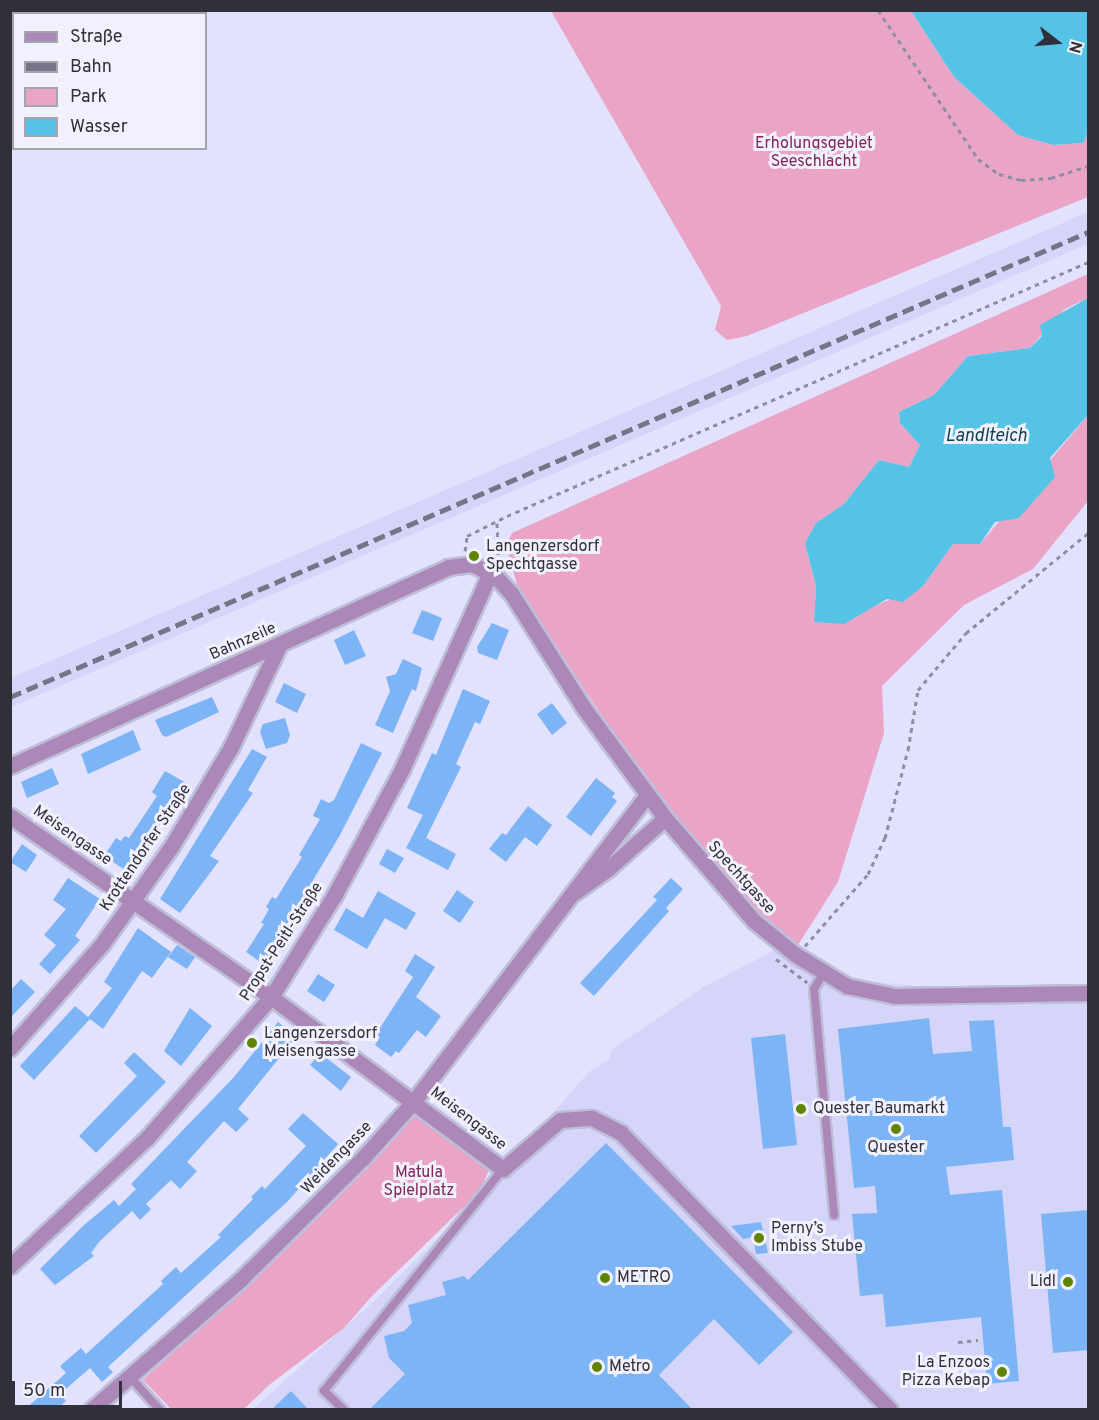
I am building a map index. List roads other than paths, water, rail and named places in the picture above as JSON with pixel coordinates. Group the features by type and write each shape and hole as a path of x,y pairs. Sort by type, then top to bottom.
{"street":[{"name":"Bahnzeile","path":"10,766 463,562 496,571"},
{"name":"Spechtgasse","path":"496,571 583,707 665,818 736,902 820,980 916,998 1089,993"},
{"name":"Propst-Peitl-Straße","path":"10,1266 147,1138 271,997 335,894 402,769 496,571"},
{"name":"Krottendorfer Straße","path":"10,1048 70,982 134,902 221,765 279,646"},
{"name":"Weidengasse","path":"91,1410 289,1234 414,1101 647,795"},
{"name":"Meisengasse","path":"10,816 271,997 503,1169 560,1120 591,1118 621,1133 890,1410"},
{"name":"Weidengasse","path":"570,895 609,868 665,818"}],"lane":[{"path":"820,980 834,1215"},
{"path":"344,1410 324,1390 503,1169"},
{"path":"130,1377 160,1410"}],"water":[{"path":"911,11 1088,11 1088,133 1083,143 1053,145 1018,135 954,77"},
{"name":"Landlteich","path":"1088,298 1088,415 1050,458 1055,477 1019,518 995,522 980,544 953,544 923,586 903,602 887,599 844,624 814,622 816,586 805,543 816,523 844,504 879,460 909,467 920,445 900,423 899,412 934,395 968,356 1030,348 1042,336 1040,325"}],"railway":[{"path":"10,697 1088,232"}],"place":[{"name":"Langenzersdorf Spechtgasse","path":"474,556"},
{"name":"Langenzersdorf Meisengasse","path":"252,1043"},
{"name":"Quester Baumarkt","path":"801,1109"},
{"name":"Quester","path":"896,1129"},
{"name":"Perny’s Imbiss Stube","path":"759,1238"},
{"name":"METRO","path":"605,1278"},
{"name":"Lidl","path":"1068,1282"},
{"name":"Metro","path":"597,1367"},
{"name":"La Enzoos Pizza Kebap","path":"1002,1372"}],"park label":[{"name":"Erholungsgebiet Seeschlacht","path":"814,153"},
{"name":"Matula Spielplatz","path":"419,1182"}]}
